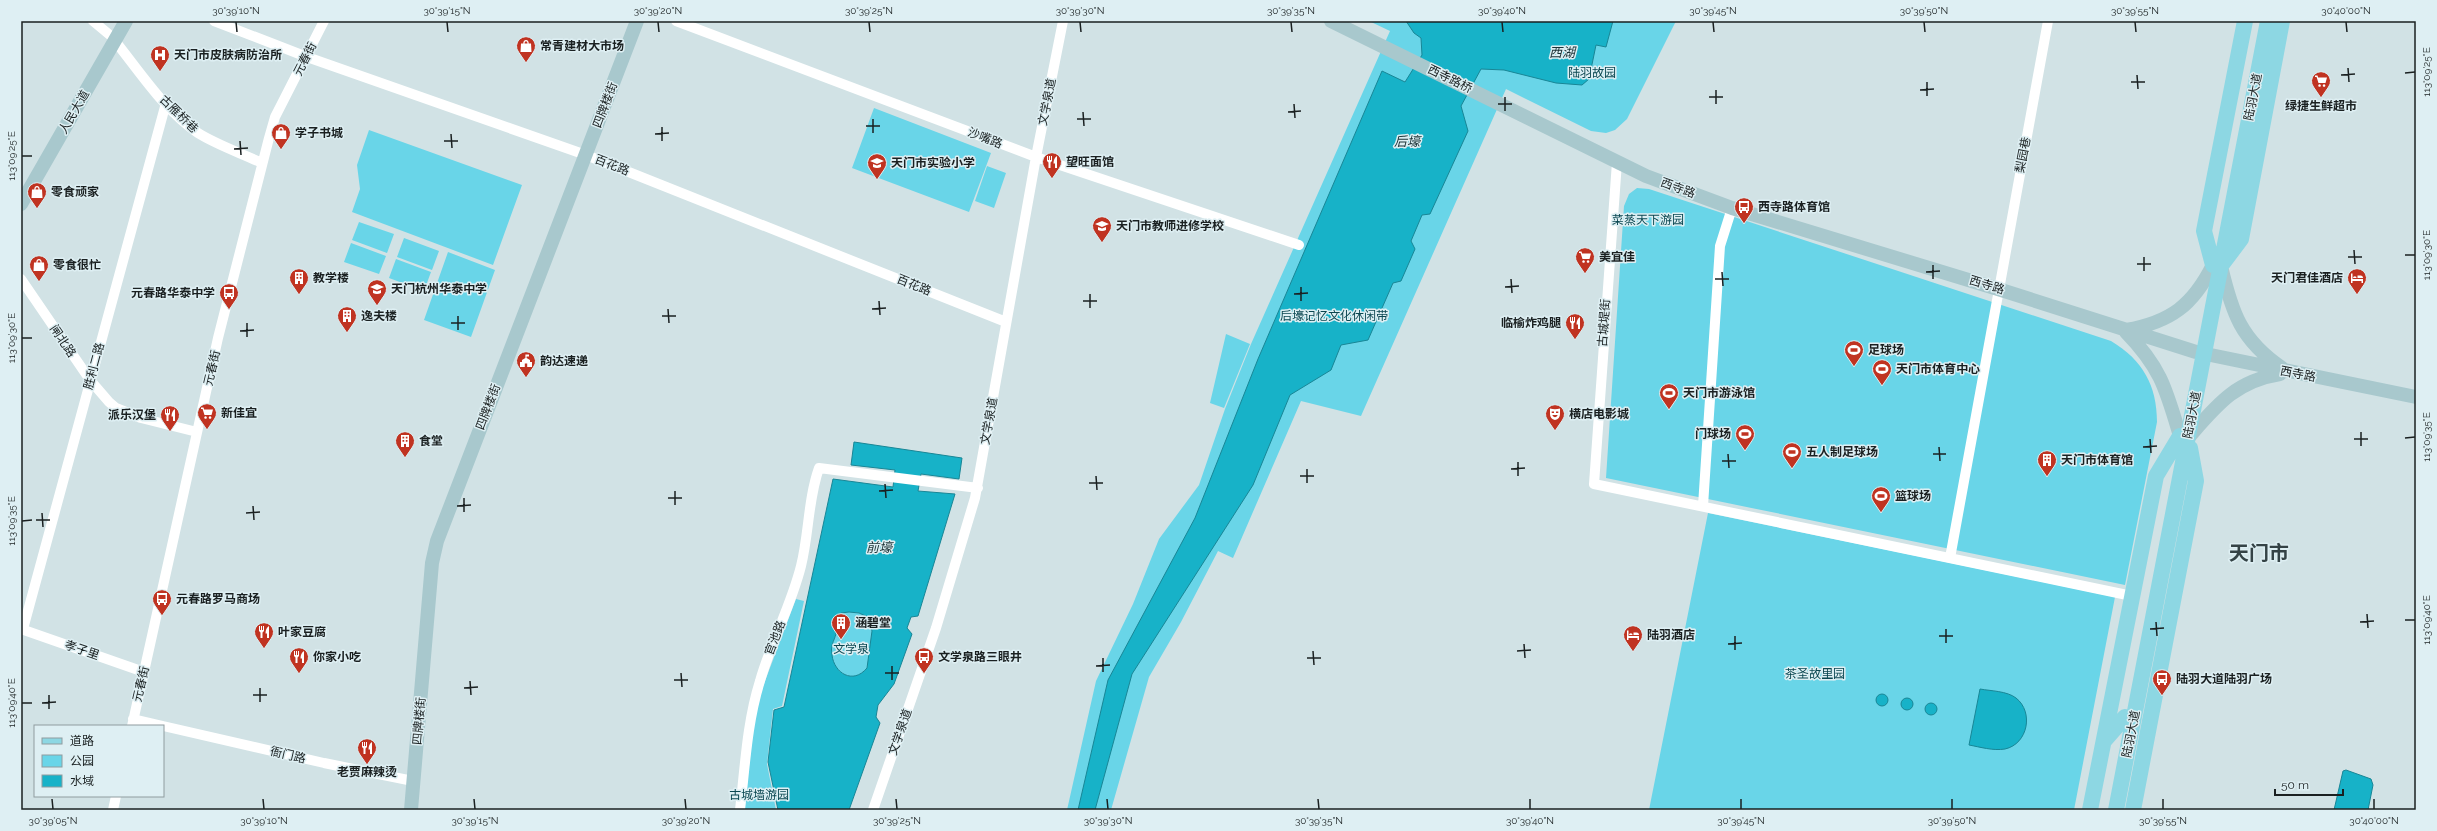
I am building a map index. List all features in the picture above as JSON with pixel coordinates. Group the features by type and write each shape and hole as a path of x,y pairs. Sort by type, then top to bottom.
{"main road":[{"path":"2245,21 2204,231 2217,265 2241,239 2282,21"},
{"name":"陆羽大道","path":"2217,265 2259,21"},
{"name":"陆羽大道","path":"2107,810 2268,21"},
{"path":"2090,810 2156,476 2184,437"},
{"path":"2133,810 2196,481 2184,437"},
{"name":"陆羽大道","path":"2116,810 2154,617 2184,437"},
{"path":"2154,617 2161,668"},
{"path":"2104,741 2125,717"}],"street":[{"name":"古雁桥巷","path":"93,21 113,39 166,103 197,132 262,163"},
{"name":"人民大道","path":"113,39 120,21"},
{"name":"人民大道","path":"22,196 113,39 126,21"},
{"name":"百花路","path":"214,21 307,57 586,155 1006,322"},
{"name":"元春街","path":"133,723 197,432 262,163 276,117 324,21"},
{"name":"四牌楼街","path":"411,810 432,563 437,541 637,21"},
{"name":"沙嘴路","path":"676,21 1036,157 1299,245"},
{"name":"文学泉道","path":"873,810 936,628 978,488 1036,157 1063,21"},
{"name":"西寺路桥","path":"1331,21 1569,138"},
{"name":"梨园巷","path":"1950,558 2048,21"},
{"name":"胜利二路","path":"22,629 166,103"},
{"name":"西寺路","path":"1569,138 1661,182 1732,208 1998,289 2124,330 2200,353 2289,373 2416,397"},
{"name":"古城堤街","path":"1617,162 1594,484 1703,506"},
{"path":"1732,208 1720,246 1703,506 2132,596"},
{"path":"2124,330 2148,326 2181,309 2203,285 2217,265"},
{"path":"2217,265 2240,327 2264,356 2289,373"},
{"name":"闸北路","path":"21,279 90,380 116,408 141,418 197,432"},
{"path":"2124,330 2151,361 2161,378 2184,437 2216,406 2245,383 2263,377 2289,373"},
{"name":"官池路","path":"740,810 752,708 760,679 801,567 814,486 820,468 978,488"},
{"name":"孝子里","path":"22,629 144,672"},
{"name":"衙门路","path":"133,723 153,725"},
{"name":"衙门路","path":"164,726 324,763 413,780"},
{"path":"113,810 116,797"}],"green space":[{"name":"后壕记忆文化休闲带","path":"1369,21 1676,21 1627,119 1615,130 1606,133 1591,131 1506,89 1361,416 1301,401 1233,558 1218,551 1181,622 1149,677 1111,810 1067,810 1096,681 1133,604 1159,539 1199,485 1225,409 1251,344 1390,31"},
{"path":"874,108 991,153 969,212 852,168"},
{"path":"369,130 522,185 493,265 352,212 360,189 357,165"},
{"path":"987,166 1006,173 994,208 975,201"},
{"name":"天门市体育中心","path":"1637,188 1649,189 2111,341 2122,348 2140,365 2146,375 2154,397 2157,422 2125,585 1606,478 1624,206 1629,194"},
{"path":"359,222 394,234 387,253 352,240"},
{"path":"404,238 439,251 432,270 397,257"},
{"path":"351,243 386,256 379,274 344,262"},
{"path":"448,252 495,270 471,337 424,320"},
{"path":"396,259 431,272 424,291 389,278"},
{"path":"1226,334 1250,344 1224,408 1210,403"},
{"name":"茶圣故里园","path":"1708,513 2115,597 2074,810 1649,810"},
{"name":"古城墙游园","path":"796,599 804,601 782,706 773,709 767,764 776,810 744,810 756,705"},
{"name":"文学泉","path":"844,612 853,612 865,616 871,624 872,638 868,666 862,673 856,676 845,675 840,672 831,655 836,633 837,618"}],"water":[{"name":"后壕","path":"1406,21 1613,21 1606,47 1596,45 1589,79 1582,85 1556,83 1504,70 1481,69 1461,106 1468,131 1430,214 1422,215 1411,241 1415,249 1401,281 1393,283 1368,340 1341,345 1331,370 1290,395 1253,485 1132,674 1095,810 1078,810 1108,680 1195,518 1258,359 1382,71 1405,82 1422,55 1421,38 1414,33"},
{"name":"前壕","path":"854,442 962,458 959,479 921,474 918,491 955,494 918,616 911,617 907,628 912,634 894,684 878,705 876,717 880,723 849,810 778,810 768,762 774,710 784,707 833,479 893,487 895,470 851,465","holes":["841,613 859,613 868,617 872,631 867,668 856,676 850,676 840,672 836,667 832,655 832,646 836,634 837,621"]},
{"path":"1980,689 2008,694 2016,698 2022,704 2025,711 2026,727 2019,741 2013,746 1996,750 1969,745"},
{"path":"1880,694 1884,694 1888,700 1884,706 1880,706 1876,702 1876,698"},
{"path":"1905,698 1909,698 1913,704 1909,710 1905,710 1901,706 1901,702"},
{"path":"1929,703 1933,703 1937,709 1933,715 1929,715 1925,711 1925,707"},
{"path":"2346,770 2371,779 2373,785 2368,810 2334,810 2343,771"}],"place":[{"name":"常青建材大市场","path":"526,63"},
{"name":"天门市皮肤病防治所","path":"160,72"},
{"name":"绿捷生鲜超市","path":"2321,98"},
{"name":"学子书城","path":"281,150"},
{"name":"望旺面馆","path":"1052,179"},
{"name":"天门市实验小学","path":"877,180"},
{"name":"零食顽家","path":"37,209"},
{"name":"西寺路体育馆","path":"1744,224"},
{"name":"天门市教师进修学校","path":"1102,243"},
{"name":"美宜佳","path":"1585,274"},
{"name":"零食很忙","path":"39,282"},
{"name":"教学楼","path":"299,295"},
{"name":"天门君佳酒店","path":"2357,295"},
{"name":"天门杭州华泰中学","path":"377,306"},
{"name":"元春路华泰中学","path":"229,310"},
{"name":"逸夫楼","path":"347,333"},
{"name":"临榆炸鸡腿","path":"1575,340"},
{"name":"足球场","path":"1854,367"},
{"name":"韵达速递","path":"526,378"},
{"name":"天门市体育中心","path":"1882,386"},
{"name":"天门市游泳馆","path":"1669,410"},
{"name":"新佳宜","path":"207,430"},
{"name":"横店电影城","path":"1555,431"},
{"name":"派乐汉堡","path":"170,432"},
{"name":"门球场","path":"1745,451"},
{"name":"食堂","path":"405,458"},
{"name":"五人制足球场","path":"1792,469"},
{"name":"天门市体育馆","path":"2047,477"},
{"name":"篮球场","path":"1881,513"},
{"name":"元春路罗马商场","path":"162,616"},
{"name":"涵碧堂","path":"841,640"},
{"name":"叶家豆腐","path":"264,649"},
{"name":"陆羽酒店","path":"1633,652"},
{"name":"你家小吃","path":"299,674"},
{"name":"文学泉路三眼井","path":"924,674"},
{"name":"陆羽大道陆羽广场","path":"2162,696"},
{"name":"老贾麻辣烫","path":"367,765"}],"district":[{"name":"天门市","path":"2259,553"}],"water label":[{"name":"西湖","path":"1562,52"}],"park label":[{"name":"陆羽故园","path":"1592,73"},
{"name":"菜蒸天下游园","path":"1648,220"}]}
